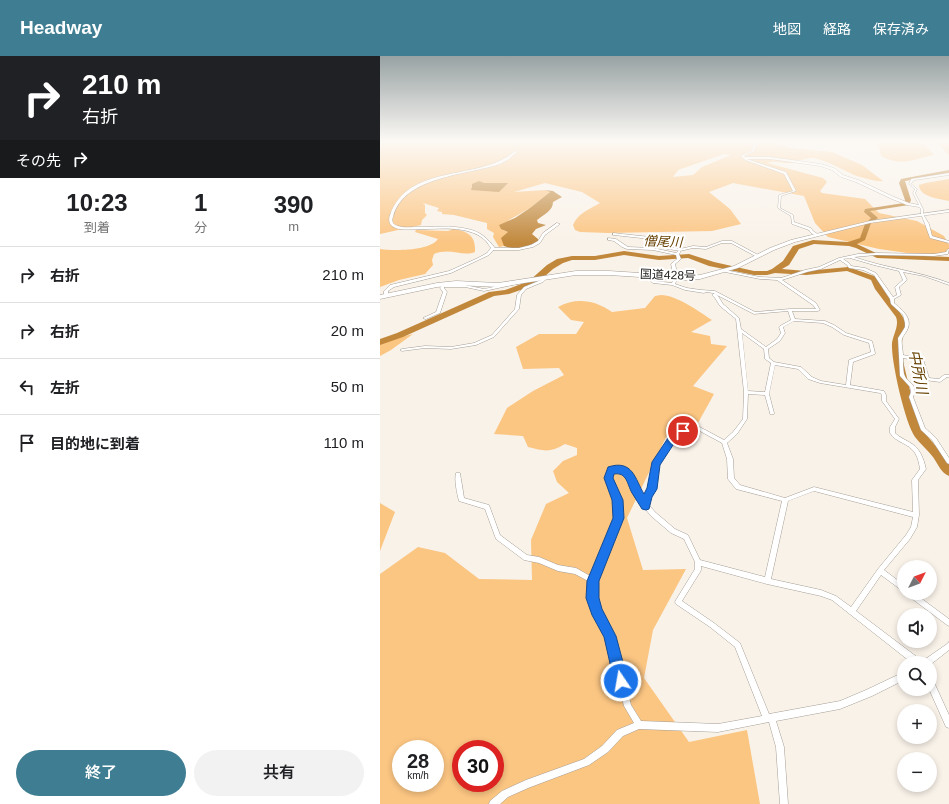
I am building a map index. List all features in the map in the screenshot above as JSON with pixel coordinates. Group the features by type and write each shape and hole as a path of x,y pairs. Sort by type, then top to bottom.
{"highway":[{"name":"国道428号","path":"383,296 444,285 498,285 586,272 700,277 731,269 785,244 817,235 870,222 949,211"}],"street":[{"path":"454,175 416,186 399,201 390,219 391,224 400,228 449,228 474,231 487,240 492,245 492,249"},
{"path":"786,175 795,191 779,197 779,208 792,216 793,223 795,225 810,229 817,235"},
{"path":"841,175 892,198 908,204 920,206"},
{"path":"943,175 915,179 910,182 910,184 916,189 914,193 922,209 922,214 931,238 949,242"},
{"path":"383,296 389,288 397,284 450,272 479,259 492,249 519,249 536,244 542,239 544,234 558,224"},
{"path":"614,234 650,238 657,240 664,247 680,250 693,247 706,248 729,241 758,256"},
{"path":"609,239 615,240 627,248 653,249 677,254"},
{"path":"677,254 680,250"},
{"path":"731,269 760,278 778,279 820,268 840,259 850,257 869,254 934,255 946,253 949,250"},
{"path":"673,284 676,277 676,270 673,264 679,259 677,254"},
{"path":"850,257 865,263 933,277 949,284"},
{"path":"840,259 850,267 864,269 875,274 892,299 892,303 901,310 908,322 907,330 900,338 902,376 912,387 913,392 911,397 923,429 934,439 949,462"},
{"path":"892,299 898,297 897,287 905,280 900,270"},
{"path":"646,275 654,282 673,284 686,289 714,292 754,313 790,310 818,310 816,304 778,279"},
{"path":"402,350 425,347 451,348 475,344 493,336 517,309 519,295 525,288 542,281 544,278"},
{"path":"425,318 438,313 445,292 442,288 444,285"},
{"path":"702,291 717,297 721,305 738,319 740,330 746,392 745,419 735,433 724,442"},
{"path":"790,310 792,320"},
{"path":"766,349 779,340 783,333 781,326 792,320 824,322 845,334 871,342 873,352 851,361 848,386"},
{"path":"740,330 766,349 767,359 773,363 799,368 810,378 820,382 882,392 884,394 884,401 897,419 892,428 892,433 913,447 918,454 923,469 915,480 916,515 914,528 880,571 852,612"},
{"path":"902,356 921,360 927,379 940,381 946,376 949,376"},
{"path":"772,414 767,394 773,363"},
{"path":"746,392 767,394"},
{"path":"646,506 647,497 652,489 655,465 674,437 683,431 696,427 724,442 730,459 731,479 738,487 785,500 814,489 916,515"},
{"path":"639,725 628,706 610,636 592,598 593,581 619,518 618,500 608,478 612,470 620,470 627,473 633,480 636,490 652,514 686,537 698,562 698,570 678,602 738,645 769,717 780,747 784,804"},
{"path":"458,474 457,483 461,490 461,499 487,507 498,537 526,558 539,560 558,568 576,571 593,581"},
{"path":"767,581 785,500"},
{"path":"698,562 767,581 821,593 834,598 909,656"},
{"path":"880,571 897,584"},
{"path":"919,600 949,623"},
{"path":"936,656 949,646"},
{"path":"492,804 505,794 526,784 586,762 605,749 620,733 639,725 718,728 769,717 840,705 897,679"},
{"path":"936,696 949,724"}],"shaded area":[{"path":"380,175 674,175 673,177 693,175 811,175 823,178 827,182 820,191 822,193 865,199 879,213 917,221 944,236 949,245 949,253 922,255 879,249 828,237 815,223 804,196 733,183 709,192 730,209 741,224 712,231 608,233 580,232 575,230 573,225 575,221 578,217 600,203 582,192 545,183 514,192 545,190 550,192 530,208 509,220 503,230 508,232 504,246 499,247 493,237 494,233 487,229 487,223 454,215 442,214 442,212 437,211 439,208 423,203 425,205 425,213 427,215 422,220 421,225 380,234"},
{"path":"854,175 875,175 883,181 877,181"},
{"path":"949,179 949,201 926,195 920,189 919,185"},
{"path":"479,181 484,183 508,183 499,192 471,190 472,184"},
{"path":"545,190 553,191 562,197 553,202 550,210 537,220 538,223 546,225 536,229 532,234 538,239 538,241 522,248 504,246 501,238 508,232 501,229 499,225 515,218 550,192"},
{"path":"453,229 470,235 474,242 475,252 465,253 445,251 434,254 432,260 433,265 425,274 399,280 380,287 380,249 402,250 428,246 438,239 415,232 416,230 448,231"},
{"path":"661,295 674,298 688,304 712,320 691,332 710,336 711,344 727,346 693,386 714,394 698,423 669,431 627,518 643,570 686,569 653,630 644,678 689,742 747,730 760,804 380,804 380,574 418,547 445,553 479,579 532,580 531,540 546,504 569,493 557,482 553,471 563,461 577,455 577,448 565,444 551,450 538,449 528,447 523,436 494,434 507,408 533,391 564,375 559,368 523,369 516,347 539,334 576,334 584,322 571,320 558,307 565,304 585,301 599,305 612,312 645,308 655,296"},
{"path":"413,334 391,350 380,356 380,342"},
{"path":"380,503 395,512 380,551"}],"waterway":[{"path":"871,221 875,218 867,212 867,210 907,204 908,200 902,183 903,180 932,175"},
{"path":"849,244 863,239 868,224"},
{"name":"僧尾川","path":"775,271 786,263 796,248 813,242 849,244"},
{"name":"僧尾川","path":"849,244 858,246 877,256 949,259"},
{"name":"僧尾川","path":"380,342 400,335 492,294 506,292 532,283 550,267 560,261 572,258 595,258 624,253 659,258 689,256 712,264 754,273 767,273 775,271"},
{"name":"中所川","path":"775,271 806,273 848,269 874,279 879,289 900,317 902,322 896,345 897,357 910,411 919,434 938,455 949,471"}],"route":[{"path":"621,681 610,636 592,598 593,581 619,518 618,500 608,478 612,470 620,470 627,473 633,480 636,490 642,502 646,506 647,497 652,489 655,465 674,437 683,431"}]}
